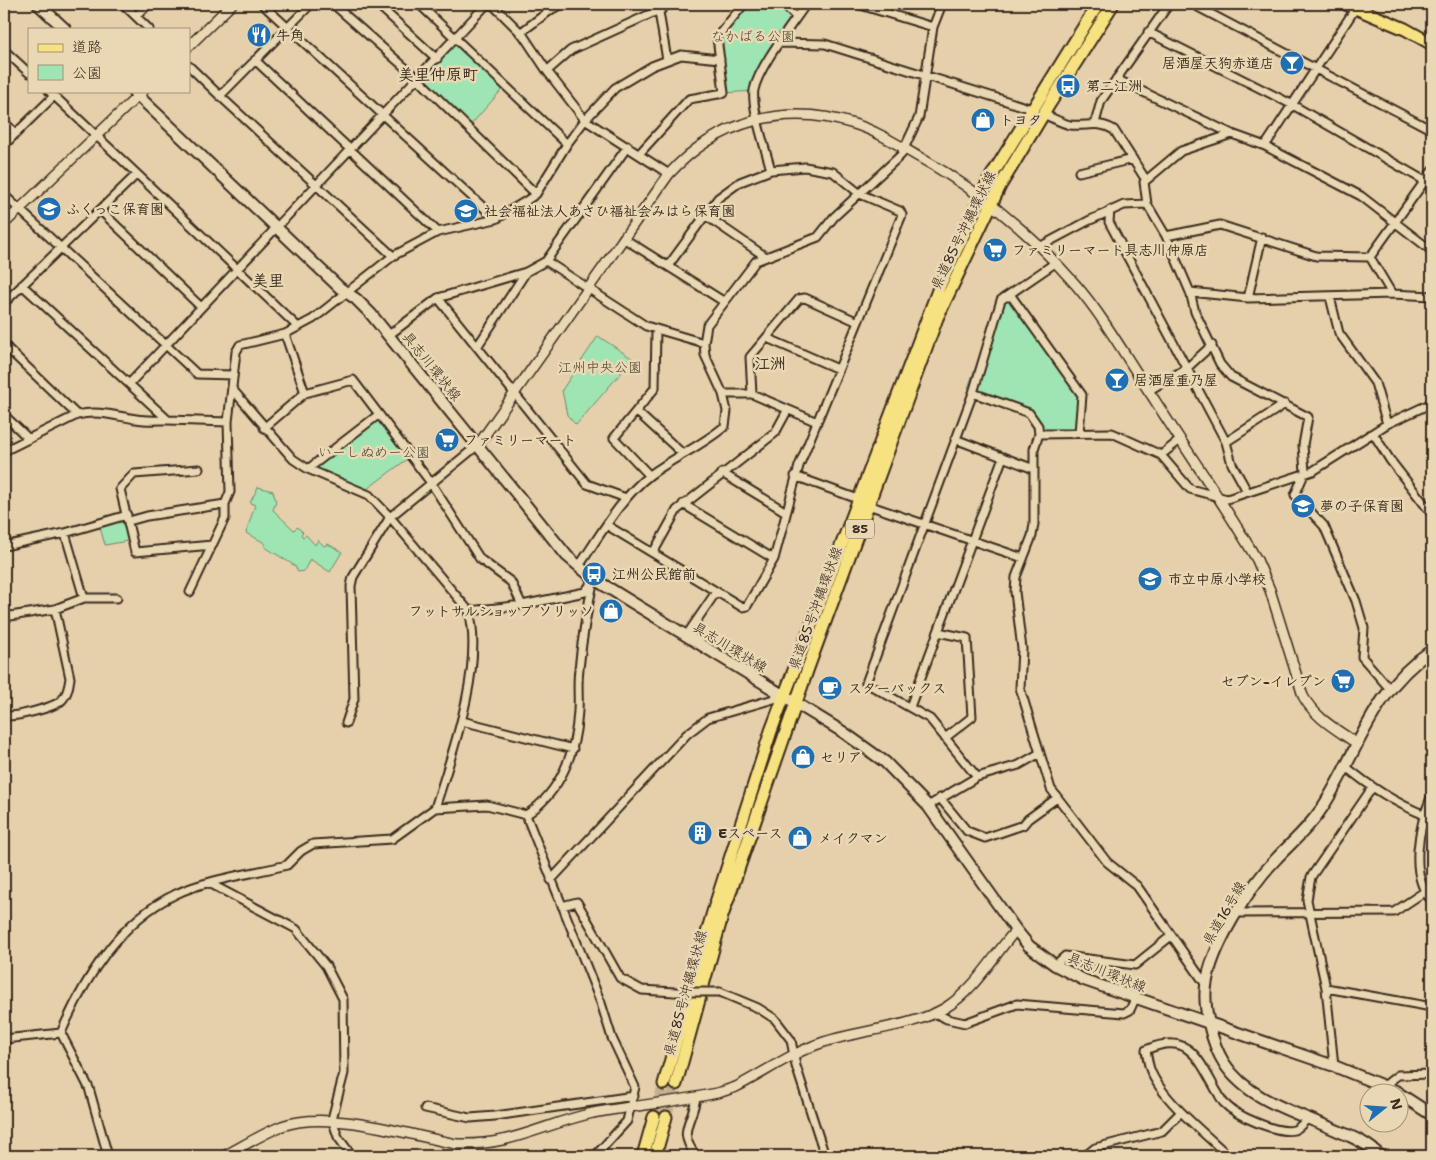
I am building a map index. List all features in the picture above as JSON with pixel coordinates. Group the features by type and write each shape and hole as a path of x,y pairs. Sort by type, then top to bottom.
{"main road":[{"path":"38,4 64,28"},
{"name":"県道85号沖縄環状線","path":"676,1084 722,916 796,704 863,502 940,285 981,197 1098,4"},
{"name":"県道85号沖縄環状線","path":"664,1084 713,912 784,696 937,318 991,205 1043,114 1113,4"},
{"path":"1353,5 1432,44"},
{"name":"具志川環状線","path":"138,93 340,288 348,292 389,335 567,556 594,579 843,732 885,762 928,806 1029,946 1055,965 1084,980 1334,1066 1374,1082"},
{"name":"県道16号線","path":"1380,1156 1357,1139 1246,1089 1224,1062 1210,1023 1206,985 1216,954 1236,913 1265,872 1310,825 1324,805 1356,743 1389,688 1414,662 1432,650"},
{"name":"具志川環状線","path":"1408,1099 1432,1115"},
{"path":"643,1156 654,1116"},
{"path":"655,1156 666,1117"}],"street":[{"path":"123,4 148,28"},
{"path":"136,16 149,4"},
{"path":"190,45 232,4"},
{"path":"262,4 385,114 496,218"},
{"path":"220,96 311,4"},
{"path":"333,4 418,79 536,194"},
{"path":"377,4 437,59"},
{"path":"419,4 566,144"},
{"path":"130,383 487,4"},
{"path":"492,4 520,33 585,120 669,174"},
{"path":"520,33 552,9 563,4"},
{"path":"655,4 667,60"},
{"path":"547,71 571,50 658,12 668,4"},
{"path":"638,154 690,99 724,93 717,37 744,4"},
{"path":"783,4 796,17"},
{"path":"771,170 758,119 754,91 767,63 806,4"},
{"path":"857,4 932,27"},
{"path":"579,566 626,498 649,475 710,439 725,426 727,411 723,394 705,355 704,343 707,325 723,301 756,261 818,237 834,218 905,149 919,117 932,27 942,4"},
{"path":"1095,123 1101,101 1169,4"},
{"path":"1192,4 1432,130"},
{"path":"1265,146 1316,68 1353,5"},
{"path":"1148,32 1291,104 1429,182"},
{"path":"780,43 825,44 1032,110"},
{"path":"4,50 28,72"},
{"path":"190,592 225,518 225,504 230,492 228,422 236,352 240,345 285,334 313,319 393,256 438,232 506,215 536,194 566,144 585,120 615,88 652,66 681,55 720,59"},
{"path":"256,60 352,148 438,232"},
{"path":"190,67 318,184 393,256"},
{"path":"1116,79 1232,134 1265,146 1361,196 1432,251"},
{"path":"4,224 138,93"},
{"path":"4,145 51,94 238,268 298,327"},
{"path":"346,723 354,699 351,586 353,577 390,517 478,445 669,174 690,153 712,137 758,119 790,114 822,116 855,124 905,149 943,170 981,197 1041,246 1093,306 1247,542 1264,574 1303,696 1308,706 1320,718 1356,743"},
{"path":"1043,114 1070,125 1095,123 1106,125 1114,130 1146,180"},
{"path":"4,122 15,133"},
{"path":"1232,134 1181,150 1144,182 1147,204 1166,236 1190,292 1195,312 1220,364 1231,377 1308,417 1303,445 1305,472 1295,495 1324,526 1356,601 1364,628 1362,657 1389,688"},
{"path":"389,335 438,298 526,272 546,261 628,146"},
{"path":"1079,172 1133,159"},
{"path":"608,526 742,607 747,606 774,559 795,476 902,215 900,211 860,194 833,172 806,167 771,170 754,175 728,189 718,198 668,266"},
{"path":"1370,257 1394,223 1429,182 1432,171"},
{"path":"4,303 137,174"},
{"path":"4,195 197,374 233,375"},
{"path":"1041,246 1110,210 1124,205 1147,204"},
{"path":"100,210 201,307"},
{"path":"1110,210 1109,222 1226,442 1232,464 1247,491"},
{"path":"705,215 766,257"},
{"path":"1166,236 1220,225 1316,256 1370,257"},
{"path":"1248,298 1262,237"},
{"path":"624,238 723,301"},
{"path":"1370,257 1392,294"},
{"path":"546,261 589,287 646,326 704,343"},
{"path":"977,777 930,719 866,683 973,393 1001,300 1056,263"},
{"path":"476,347 526,272"},
{"path":"22,285 168,420"},
{"path":"1190,292 1248,298 1392,294 1432,296"},
{"path":"1004,297 1012,297 1082,396 1079,433"},
{"path":"1330,297 1339,333 1374,383 1387,424"},
{"path":"438,298 587,484 626,498"},
{"path":"752,394 750,357 799,299 806,298 858,322"},
{"path":"649,475 614,438 655,388 656,329"},
{"path":"285,334 305,393"},
{"path":"766,338 838,369"},
{"path":"4,345 77,415"},
{"path":"1148,390 1187,368 1212,345"},
{"path":"264,428 305,393 353,380 431,483 480,559 511,582 522,605"},
{"path":"233,390 292,459 308,470 363,492 390,517 469,611 473,626 474,646 462,721 435,808"},
{"path":"973,393 1029,413 1038,426 1039,434 1034,450 1034,524 1032,536 1016,576 1015,592 1022,649 1020,688 1051,789 1077,820 1107,862 1137,886 1206,985"},
{"path":"723,394 752,394 787,411 817,422"},
{"path":"1039,434 1112,433 1161,455 1190,489 1227,499 1305,472 1313,471 1387,424 1432,403"},
{"path":"1226,442 1285,404"},
{"path":"636,411 683,454"},
{"path":"653,553 677,510 775,433 787,411"},
{"path":"4,451 77,415 104,412 138,419 228,422"},
{"path":"308,470 378,414"},
{"path":"4,415 29,439"},
{"path":"1373,433 1390,460 1432,514"},
{"path":"955,439 1034,469"},
{"path":"1161,455 1180,440"},
{"path":"910,708 1003,457"},
{"path":"198,469 134,474 120,489 135,552 212,545"},
{"path":"722,473 786,512"},
{"path":"795,476 1023,558"},
{"path":"4,546 128,518 225,504"},
{"path":"683,504 774,559"},
{"path":"64,532 84,598"},
{"path":"469,611 522,605 585,592 594,579"},
{"path":"61,1033 94,968 131,927 177,893 287,865 300,851 313,844 392,839 435,808 487,805 526,815 536,808 563,775 573,749 578,711 578,672 586,616 594,579"},
{"path":"686,636 716,592"},
{"path":"4,617 54,610 84,598 117,598"},
{"path":"4,716 54,706 62,700 69,688 70,678 54,610"},
{"path":"938,632 967,638 968,648 972,717 945,738"},
{"path":"551,880 687,734 708,718 784,696"},
{"path":"462,721 573,749"},
{"path":"928,806 977,777 1019,765 1040,753"},
{"path":"1345,766 1372,788 1432,824"},
{"path":"1334,1066 1326,988 1307,900 1311,877 1372,788"},
{"path":"1432,795 1424,818 1417,851 1424,892 1432,901"},
{"path":"940,798 967,831 985,838 1024,825 1028,818 1057,798"},
{"path":"526,815 601,1003 612,1038 635,1087 628,1121 595,1156"},
{"path":"211,884 296,929 326,966 343,999 344,1072 332,1119 338,1136 352,1156"},
{"path":"1236,913 1394,912 1424,892"},
{"path":"562,906 577,902 620,978 642,990 720,992 758,1008 775,1019 791,1040 826,1156"},
{"path":"224,1156 283,1126 305,1120 332,1119 457,1144 475,1145 522,1137 591,1114 696,1098 736,1087 794,1055 823,1042 935,1013 946,1007 979,979 1016,930"},
{"path":"1055,965 1065,956 1135,966 1171,936"},
{"path":"1326,988 1432,1007"},
{"path":"935,1013 947,1019 965,1023 1017,1004 1124,1013 1130,1010 1136,999"},
{"path":"4,1039 61,1033"},
{"path":"61,1033 89,1088 108,1156"},
{"path":"1229,1156 1181,1112 1150,1070 1146,1050 1160,1043 1183,1044 1195,1054 1224,1104 1250,1120 1284,1132 1297,1129 1308,1118"},
{"path":"1389,1082 1398,1075 1432,1074"},
{"path":"424,1108 470,1118 634,1096"},
{"path":"696,1098 686,1129 687,1143 696,1156"},
{"path":"1085,1156 1095,1148 1162,1131 1181,1112"}],"green space":[{"name":"なかばる公園","path":"744,4 783,4 796,17 754,91 724,93 717,37"},
{"path":"455,39 505,86 468,128 418,79"},
{"path":"1013,297 1082,398 1078,433 1039,434 1028,414 968,388 1000,300"},
{"name":"江州中央公園","path":"598,336 633,359 576,425 567,415 562,390"},
{"name":"いーしぬめー公園","path":"378,415 410,457 363,492 308,469"},
{"path":"258,487 273,491 276,502 273,510 294,530 297,527 303,532 301,534 303,537 306,535 315,545 318,540 324,546 328,544 342,552 330,572 310,559 304,571 298,572 295,566 265,547 265,543 246,533 255,505 250,503"},
{"path":"127,515 133,540 105,545 99,524"}],"tunnel":[{"path":"654,1117 664,1084"},
{"path":"666,1117 676,1084"}],"place":[{"name":"牛角","path":"259,35"},
{"name":"居酒屋天狗赤道店","path":"1292,63"},
{"name":"第二江洲","path":"1068,86"},
{"name":"トヨタ","path":"983,120"},
{"name":"ふくっこ保育園","path":"49,209"},
{"name":"社会福祉法人あさひ福祉会みはら保育園","path":"466,211"},
{"name":"ファミリーマート具志川仲原店","path":"995,250"},
{"name":"居酒屋重乃屋","path":"1117,380"},
{"name":"ファミリーマート","path":"447,440"},
{"name":"夢の子保育園","path":"1303,506"},
{"name":"江州公民館前","path":"594,574"},
{"name":"市立中原小学校","path":"1150,579"},
{"name":"フットサルショップ ソリッソ","path":"611,611"},
{"name":"セブン-イレブン","path":"1343,681"},
{"name":"スターバックス","path":"830,688"},
{"name":"セリア","path":"803,757"},
{"name":"Eスペース","path":"700,833"},
{"name":"メイクマン","path":"800,838"}],"district":[{"name":"美里仲原町","path":"438,74"},
{"name":"美里","path":"268,280"},
{"name":"江洲","path":"770,363"}]}
